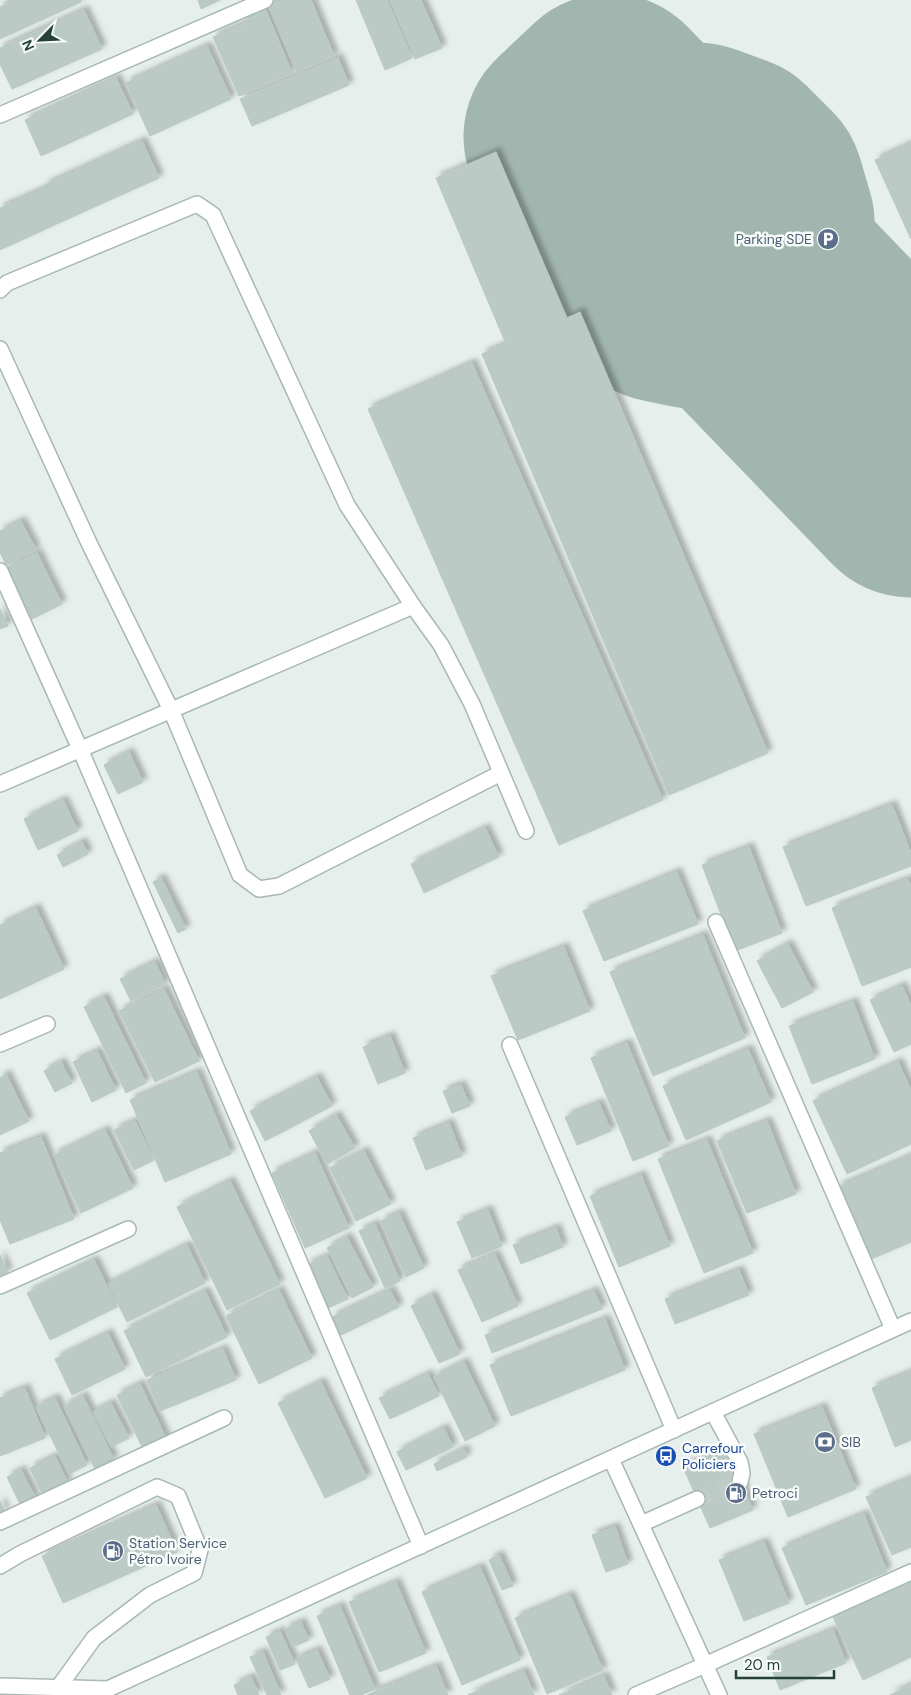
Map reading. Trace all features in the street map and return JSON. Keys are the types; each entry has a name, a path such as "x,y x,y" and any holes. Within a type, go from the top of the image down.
{"street":[{"path":"0,115 265,0"},
{"path":"0,290 6,282 197,204 213,215 347,505 413,606 441,645 472,704 526,830"},
{"path":"0,349 89,543 172,710 240,875 259,889 279,886 501,773"},
{"path":"0,571 80,749 421,1546"},
{"path":"0,784 413,606"},
{"path":"716,922 893,1329"},
{"path":"0,1044 47,1024"},
{"path":"510,1045 674,1430"},
{"path":"0,1286 128,1229"},
{"path":"0,1686 108,1689 911,1321"},
{"path":"712,1412 740,1462 742,1473 740,1482"},
{"path":"0,1522 224,1418"},
{"path":"611,1459 719,1695"},
{"path":"0,1566 20,1554 157,1487 178,1496 200,1550 194,1573 150,1595 94,1638 58,1688"},
{"path":"641,1524 697,1499"},
{"path":"636,1695 911,1572"}],"building":[{"path":"16,0 80,0 81,2 0,39 0,7"},
{"path":"198,0 220,0 201,9"},
{"path":"273,0 311,0 334,56 297,72 267,2"},
{"path":"356,0 387,0 412,58 385,70"},
{"path":"390,0 421,0 442,48 415,59"},
{"path":"264,6 292,73 239,96 213,37 250,21 246,14"},
{"path":"84,10 102,49 12,89 0,64 0,48"},
{"path":"207,46 231,99 150,136 126,83"},
{"path":"338,58 349,85 252,126 240,99"},
{"path":"116,78 133,114 41,156 25,120"},
{"path":"142,141 159,178 61,222 45,185"},
{"path":"911,144 911,239 875,160"},
{"path":"496,152 567,318 580,312 768,753 669,795 482,354 506,344 436,178"},
{"path":"46,188 61,222 0,250 0,208"},
{"path":"472,363 663,800 559,845 368,409"},
{"path":"21,521 36,550 6,565 0,552 0,531"},
{"path":"37,553 62,604 30,620 4,569"},
{"path":"0,609 8,626 0,629"},
{"path":"129,752 143,782 118,794 104,765"},
{"path":"63,800 78,831 38,850 24,819"},
{"path":"892,805 911,853 911,866 806,906 783,847"},
{"path":"485,828 499,857 424,893 411,864"},
{"path":"82,842 88,854 63,867 57,855"},
{"path":"749,847 782,933 735,951 702,865"},
{"path":"677,872 698,924 604,961 583,911"},
{"path":"161,878 186,929 178,933 153,882"},
{"path":"908,879 911,887 911,967 862,986 832,908"},
{"path":"36,908 64,969 0,999 0,925"},
{"path":"703,935 745,1038 653,1076 610,972"},
{"path":"788,944 813,992 782,1008 757,961"},
{"path":"564,947 590,1011 518,1040 491,976"},
{"path":"155,962 165,984 131,1001 120,979"},
{"path":"902,986 911,1006 911,1044 894,1052 870,1000"},
{"path":"164,989 199,1061 155,1082 119,1011"},
{"path":"104,997 146,1083 126,1093 84,1007"},
{"path":"853,1002 875,1059 812,1084 789,1026"},
{"path":"390,1036 405,1073 378,1084 363,1047"},
{"path":"627,1043 669,1146 633,1161 591,1058"},
{"path":"748,1049 771,1102 686,1140 663,1086"},
{"path":"97,1051 116,1090 92,1102 73,1062"},
{"path":"61,1062 72,1083 55,1092 44,1071"},
{"path":"898,1062 911,1090 911,1144 847,1174 813,1101"},
{"path":"197,1072 231,1154 165,1182 130,1100"},
{"path":"6,1074 29,1121 0,1135 0,1078"},
{"path":"317,1077 332,1106 265,1141 250,1111"},
{"path":"461,1085 470,1106 452,1113 443,1091"},
{"path":"599,1103 611,1131 577,1145 565,1117"},
{"path":"336,1115 355,1148 327,1164 309,1131"},
{"path":"135,1121 154,1160 134,1170 114,1130"},
{"path":"767,1121 796,1194 747,1213 717,1141"},
{"path":"449,1123 462,1156 426,1170 413,1138"},
{"path":"105,1130 133,1188 81,1213 54,1155"},
{"path":"41,1137 74,1219 10,1244 0,1220 0,1153"},
{"path":"707,1140 753,1253 704,1273 658,1159"},
{"path":"364,1151 391,1204 356,1221 330,1168"},
{"path":"315,1153 349,1228 305,1248 272,1173"},
{"path":"911,1156 911,1242 869,1260 838,1187"},
{"path":"641,1175 670,1246 619,1267 590,1196"},
{"path":"230,1181 280,1284 227,1310 177,1207"},
{"path":"488,1210 502,1246 472,1258 457,1222"},
{"path":"399,1213 424,1268 406,1277 381,1221"},
{"path":"375,1224 400,1281 385,1288 359,1231"},
{"path":"556,1228 563,1247 521,1264 513,1245"},
{"path":"347,1237 373,1287 352,1298 327,1248"},
{"path":"187,1245 205,1283 127,1322 108,1284"},
{"path":"495,1254 518,1306 482,1322 458,1270"},
{"path":"0,1255 8,1272 0,1276"},
{"path":"327,1256 348,1299 328,1308 307,1265"},
{"path":"94,1260 117,1307 50,1340 27,1293"},
{"path":"739,1270 749,1295 675,1324 665,1299"},
{"path":"279,1290 312,1358 259,1384 226,1316"},
{"path":"390,1290 399,1307 341,1335 332,1317"},
{"path":"205,1291 227,1337 146,1377 124,1331"},
{"path":"594,1291 602,1309 492,1353 485,1335"},
{"path":"432,1295 460,1354 439,1363 411,1306"},
{"path":"605,1319 625,1370 511,1416 490,1365"},
{"path":"108,1333 125,1369 72,1395 55,1359"},
{"path":"223,1349 236,1380 160,1411 147,1380"},
{"path":"464,1362 495,1426 465,1441 434,1377"},
{"path":"911,1372 911,1440 895,1447 872,1388"},
{"path":"428,1374 439,1396 390,1419 379,1398"},
{"path":"321,1382 367,1478 325,1498 278,1403"},
{"path":"140,1384 167,1440 144,1451 117,1395"},
{"path":"25,1388 45,1438 0,1456 0,1398"},
{"path":"83,1396 114,1460 95,1469 64,1406"},
{"path":"55,1398 87,1465 69,1474 36,1407"},
{"path":"111,1403 129,1438 111,1447 93,1412"},
{"path":"822,1407 856,1489 788,1517 754,1434"},
{"path":"444,1428 453,1447 406,1470 397,1452"},
{"path":"725,1448 753,1510 710,1528 683,1467"},
{"path":"464,1449 467,1457 437,1471 434,1464"},
{"path":"55,1456 68,1483 43,1496 30,1468"},
{"path":"21,1470 36,1499 21,1506 7,1477"},
{"path":"911,1478 911,1547 892,1555 866,1497"},
{"path":"0,1501 5,1511 0,1514"},
{"path":"156,1505 177,1552 63,1603 42,1556"},
{"path":"864,1514 887,1572 806,1605 782,1548"},
{"path":"615,1527 628,1564 606,1572 592,1535"},
{"path":"764,1542 789,1603 744,1621 719,1560"},
{"path":"499,1555 513,1586 502,1590 489,1560"},
{"path":"480,1567 520,1660 462,1685 422,1592"},
{"path":"908,1579 911,1585 911,1657 863,1680 832,1615"},
{"path":"396,1582 426,1653 379,1672 349,1602"},
{"path":"570,1595 603,1670 547,1694 515,1618"},
{"path":"340,1606 375,1689 361,1695 350,1695 317,1616"},
{"path":"301,1622 309,1640 293,1647 285,1629"},
{"path":"833,1630 846,1663 780,1690 767,1657"},
{"path":"280,1631 295,1664 280,1670 266,1637"},
{"path":"317,1650 330,1679 309,1688 296,1659"},
{"path":"263,1652 281,1695 267,1695 250,1657"},
{"path":"436,1666 448,1695 367,1695"},
{"path":"524,1671 534,1695 468,1695"},
{"path":"604,1676 612,1695 559,1695"},
{"path":"251,1677 259,1695 238,1695 234,1685"},
{"path":"911,1685 911,1695 890,1695"}],"runway":[{"path":"911,417 758,258 765,223 755,189 730,164 697,152 662,158 609,103 573,137 626,193 618,221 623,251 639,277 664,293 693,299 723,293 911,488"}],"tunnel":[{"path":"697,1499 740,1482"}],"place":[{"name":"Parking SDE","path":"828,239"},
{"name":"SIB","path":"825,1442"},
{"name":"Carrefour Policiers","path":"666,1456"},
{"name":"Petroci","path":"736,1493"},
{"name":"Station Service Pétro Ivoire","path":"113,1551"}]}
